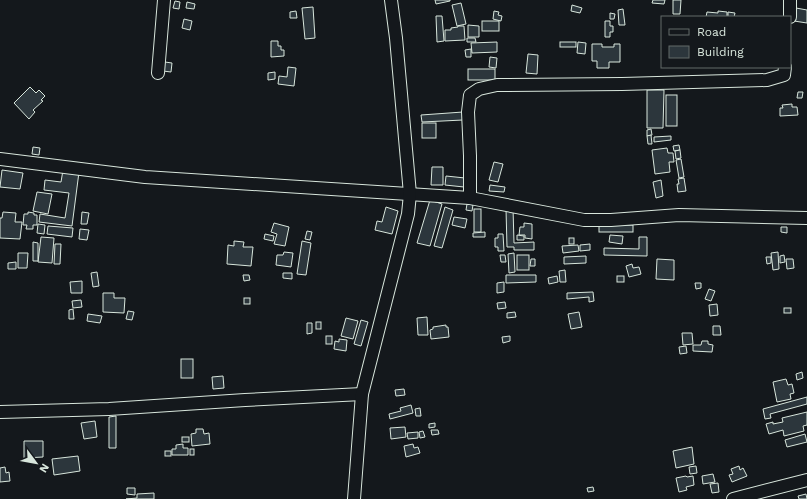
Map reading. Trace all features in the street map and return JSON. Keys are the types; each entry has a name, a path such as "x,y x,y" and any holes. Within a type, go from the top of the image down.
{"street":[{"path":"158,73 164,0"},
{"path":"354,499 362,394 408,214 410,194 396,38 391,0"},
{"path":"790,0 790,16"},
{"path":"470,198 468,112 470,95 480,89 497,84 622,84 767,80 784,75 785,68"},
{"path":"0,158 146,177 470,198 584,220 679,216 807,218"},
{"path":"0,412 109,409 362,394"},
{"path":"733,499 807,480"}],"building":[{"path":"435,0 450,0 450,1 436,4"},
{"path":"653,0 665,0 664,4 652,3"},
{"path":"673,0 681,0 680,14 673,14"},
{"path":"175,1 180,2 179,9 173,8"},
{"path":"187,2 195,4 194,9 186,8"},
{"path":"461,3 466,24 457,26 452,5"},
{"path":"572,5 582,8 580,13 571,11"},
{"path":"313,7 315,38 305,39 302,8"},
{"path":"796,8 807,10 807,23 794,21"},
{"path":"623,9 625,25 619,25 618,10"},
{"path":"296,11 297,18 290,18 290,12"},
{"path":"494,11 499,12 498,15 502,16 501,21 493,19"},
{"path":"718,11 727,12 727,16 706,16 707,12 718,13"},
{"path":"728,12 735,13 734,16 728,16"},
{"path":"610,13 615,14 614,19 610,19"},
{"path":"436,16 442,16 444,41 437,42"},
{"path":"184,19 192,21 190,30 182,28"},
{"path":"482,21 499,21 499,31 482,31"},
{"path":"605,21 610,21 610,26 613,26 613,32 610,32 610,37 605,37"},
{"path":"468,25 479,26 479,37 468,37"},
{"path":"464,26 465,40 445,41 445,30 451,30 451,28"},
{"path":"467,38 475,38 476,42 467,42"},
{"path":"271,41 278,41 278,46 281,46 281,50 284,50 284,56 271,57"},
{"path":"497,42 497,52 472,53 471,43"},
{"path":"560,42 576,42 576,47 560,47"},
{"path":"578,42 586,43 585,54 577,53"},
{"path":"592,44 602,44 602,47 614,47 614,44 620,44 620,62 609,62 609,68 597,68 597,61 592,61"},
{"path":"471,49 471,57 466,57 465,50"},
{"path":"528,54 538,55 537,74 526,73"},
{"path":"490,57 497,58 496,68 489,67"},
{"path":"165,62 172,63 171,72 163,71"},
{"path":"288,67 296,68 294,86 278,84 279,76 287,77"},
{"path":"468,69 495,69 495,80 468,80"},
{"path":"275,72 275,79 268,80 268,73"},
{"path":"30,87 36,93 39,90 45,96 41,100 43,101 33,110 35,112 29,119 14,103"},
{"path":"647,90 664,90 663,128 647,128"},
{"path":"798,92 803,92 802,98 797,98"},
{"path":"666,95 677,95 677,126 666,126"},
{"path":"792,104 792,107 797,107 798,115 780,116 780,108 783,108 782,105"},
{"path":"463,112 463,120 422,122 421,115"},
{"path":"422,123 436,123 436,138 422,138"},
{"path":"651,129 652,135 647,136 647,130"},
{"path":"651,135 652,144 648,144 647,136"},
{"path":"671,136 671,140 654,142 654,137"},
{"path":"679,145 680,150 674,151 673,146"},
{"path":"33,147 40,148 39,155 32,154"},
{"path":"667,148 668,153 673,153 674,162 669,162 670,172 655,174 652,150"},
{"path":"680,150 681,158 676,159 675,151"},
{"path":"681,159 684,177 679,178 676,160"},
{"path":"494,162 503,164 498,182 489,180"},
{"path":"432,167 443,167 443,185 431,185"},
{"path":"2,170 23,173 20,189 0,187"},
{"path":"63,170 79,172 72,226 39,222 40,214 65,218 69,193 44,190 45,180 61,182"},
{"path":"446,176 465,178 464,187 445,185"},
{"path":"684,178 686,191 678,192 678,179"},
{"path":"661,180 663,196 656,198 653,182"},
{"path":"490,185 505,187 504,192 489,191"},
{"path":"37,192 52,194 48,214 33,211"},
{"path":"430,200 442,204 430,246 417,243"},
{"path":"467,204 473,205 472,211 466,210"},
{"path":"386,207 398,211 392,234 375,230 377,221 382,222"},
{"path":"445,207 453,210 442,248 434,246"},
{"path":"513,208 514,243 534,242 534,250 514,250 514,247 507,247 506,209"},
{"path":"474,209 481,209 481,232 474,232"},
{"path":"3,212 16,213 15,222 22,222 20,239 0,238 0,218 2,218"},
{"path":"28,212 37,215 37,225 33,225 33,229 26,229 27,225 23,225 24,214 28,214"},
{"path":"82,212 89,213 87,224 81,224"},
{"path":"454,217 467,219 465,228 452,225"},
{"path":"274,223 289,227 285,246 274,244 277,234 271,232"},
{"path":"524,223 532,224 532,239 525,238 525,235 519,235 520,227 524,227"},
{"path":"38,224 45,225 44,234 37,233"},
{"path":"599,225 633,225 633,232 599,232"},
{"path":"48,226 73,228 72,237 47,234"},
{"path":"781,227 787,227 787,233 781,232"},
{"path":"80,229 89,230 87,240 79,239"},
{"path":"307,231 312,232 310,240 305,239"},
{"path":"485,232 485,237 473,237 473,233"},
{"path":"265,234 274,236 273,241 264,239"},
{"path":"498,234 503,234 504,251 498,251 498,247 495,247 495,238 498,238"},
{"path":"517,235 524,236 524,240 517,240"},
{"path":"610,235 623,236 622,244 609,242"},
{"path":"41,237 54,238 52,263 38,262"},
{"path":"639,237 647,237 647,256 604,255 604,248 639,249"},
{"path":"569,238 574,238 574,244 569,244"},
{"path":"234,241 244,242 243,247 253,247 251,266 227,264 228,245 234,246"},
{"path":"302,241 311,243 306,275 297,274"},
{"path":"33,242 38,243 38,261 33,261"},
{"path":"55,244 61,244 60,264 54,264"},
{"path":"590,244 590,250 580,251 580,245"},
{"path":"578,245 579,251 563,253 562,246"},
{"path":"284,252 293,253 291,267 276,265 277,255 283,255"},
{"path":"778,252 779,269 773,270 771,253"},
{"path":"18,253 28,253 27,268 18,268"},
{"path":"514,253 515,272 509,273 508,254"},
{"path":"500,255 505,255 506,262 501,262"},
{"path":"517,255 529,255 529,270 517,270"},
{"path":"784,255 785,262 780,263 780,256"},
{"path":"586,256 586,263 564,264 564,257"},
{"path":"766,257 771,257 771,263 767,264"},
{"path":"531,259 535,259 535,266 530,266"},
{"path":"657,259 674,260 674,280 656,279"},
{"path":"786,259 793,259 794,268 787,269"},
{"path":"16,262 16,269 8,269 8,263"},
{"path":"632,264 633,268 639,267 641,274 629,277 626,266"},
{"path":"565,270 566,282 560,282 559,271"},
{"path":"97,272 99,286 93,287 91,273"},
{"path":"283,273 292,273 292,279 283,278"},
{"path":"243,275 249,275 250,280 244,281"},
{"path":"506,275 536,275 536,282 506,283"},
{"path":"557,276 558,282 549,284 548,278"},
{"path":"617,276 624,276 624,282 617,282"},
{"path":"82,281 82,293 71,293 70,282"},
{"path":"504,282 504,292 497,293 497,283"},
{"path":"695,283 701,283 701,288 696,289"},
{"path":"709,289 715,291 711,301 705,299"},
{"path":"593,292 594,301 589,302 589,297 567,299 567,293"},
{"path":"103,293 114,293 114,298 125,298 124,313 103,312"},
{"path":"244,298 250,298 250,304 244,304"},
{"path":"81,300 82,307 73,308 72,301"},
{"path":"505,302 506,308 498,309 497,303"},
{"path":"717,304 718,315 710,316 709,305"},
{"path":"784,308 791,308 791,313 784,313"},
{"path":"73,309 74,319 69,319 69,310"},
{"path":"128,311 134,312 132,320 126,319"},
{"path":"515,312 516,317 507,318 507,313"},
{"path":"579,312 582,327 571,329 568,314"},
{"path":"88,314 102,316 100,323 87,321"},
{"path":"427,317 428,335 418,335 417,318"},
{"path":"346,318 358,321 353,339 341,336"},
{"path":"361,320 368,322 361,346 354,344"},
{"path":"316,322 321,322 321,329 316,329"},
{"path":"307,323 312,323 312,333 307,334"},
{"path":"446,325 446,327 448,327 449,337 431,339 430,330 433,329 433,327"},
{"path":"713,326 720,326 721,335 713,335"},
{"path":"682,333 692,333 693,344 683,345"},
{"path":"326,336 332,336 332,344 326,344"},
{"path":"510,336 510,341 503,343 502,337"},
{"path":"339,339 347,340 346,351 334,349 335,341 339,342"},
{"path":"702,341 708,341 708,344 713,345 712,352 693,351 693,345 701,345"},
{"path":"686,346 687,353 680,354 679,347"},
{"path":"181,359 193,359 193,378 181,378"},
{"path":"802,372 803,378 797,380 796,374"},
{"path":"223,376 224,388 213,389 212,377"},
{"path":"786,379 788,385 792,384 794,393 790,394 791,399 777,402 773,382"},
{"path":"404,389 405,395 396,396 395,390"},
{"path":"807,397 807,404 770,414 771,418 765,419 763,409"},
{"path":"411,405 413,413 390,419 389,414 401,411 400,408"},
{"path":"420,408 421,416 416,416 415,409"},
{"path":"807,412 807,425 803,426 804,431 784,436 783,430 769,434 766,424 783,422 782,418"},
{"path":"116,416 116,448 109,448 109,417"},
{"path":"95,421 97,437 84,439 81,423"},
{"path":"435,423 435,427 429,428 429,424"},
{"path":"405,427 406,437 391,439 390,428"},
{"path":"196,429 203,429 204,434 209,433 210,444 192,446 191,434 196,433"},
{"path":"431,430 438,430 439,434 432,435"},
{"path":"423,431 425,437 420,438 419,432"},
{"path":"418,432 418,438 408,439 407,433"},
{"path":"805,434 807,442 787,447 785,440"},
{"path":"182,437 189,437 189,442 182,442"},
{"path":"24,441 43,441 43,457 24,458"},
{"path":"183,444 183,448 188,448 188,455 172,455 172,449 176,449 176,445"},
{"path":"413,444 414,448 418,447 420,453 406,457 404,446"},
{"path":"692,447 694,464 676,468 673,451"},
{"path":"190,449 194,449 194,455 190,455"},
{"path":"165,451 171,451 171,456 165,456"},
{"path":"78,456 80,471 54,475 52,459"},
{"path":"696,466 697,473 690,474 689,467"},
{"path":"739,466 740,470 743,468 747,476 732,482 729,475 733,474 731,469"},
{"path":"5,467 6,473 9,472 10,481 0,482 0,468"},
{"path":"713,474 715,482 703,484 702,476"},
{"path":"693,476 694,485 686,487 687,490 679,492 676,478"},
{"path":"718,483 719,492 712,493 710,484"},
{"path":"593,487 594,491 588,492 587,488"},
{"path":"127,488 135,488 135,495 127,494"},
{"path":"154,493 154,499 126,499 137,498 137,494"},
{"path":"806,494 807,499 799,499 798,496"}]}
